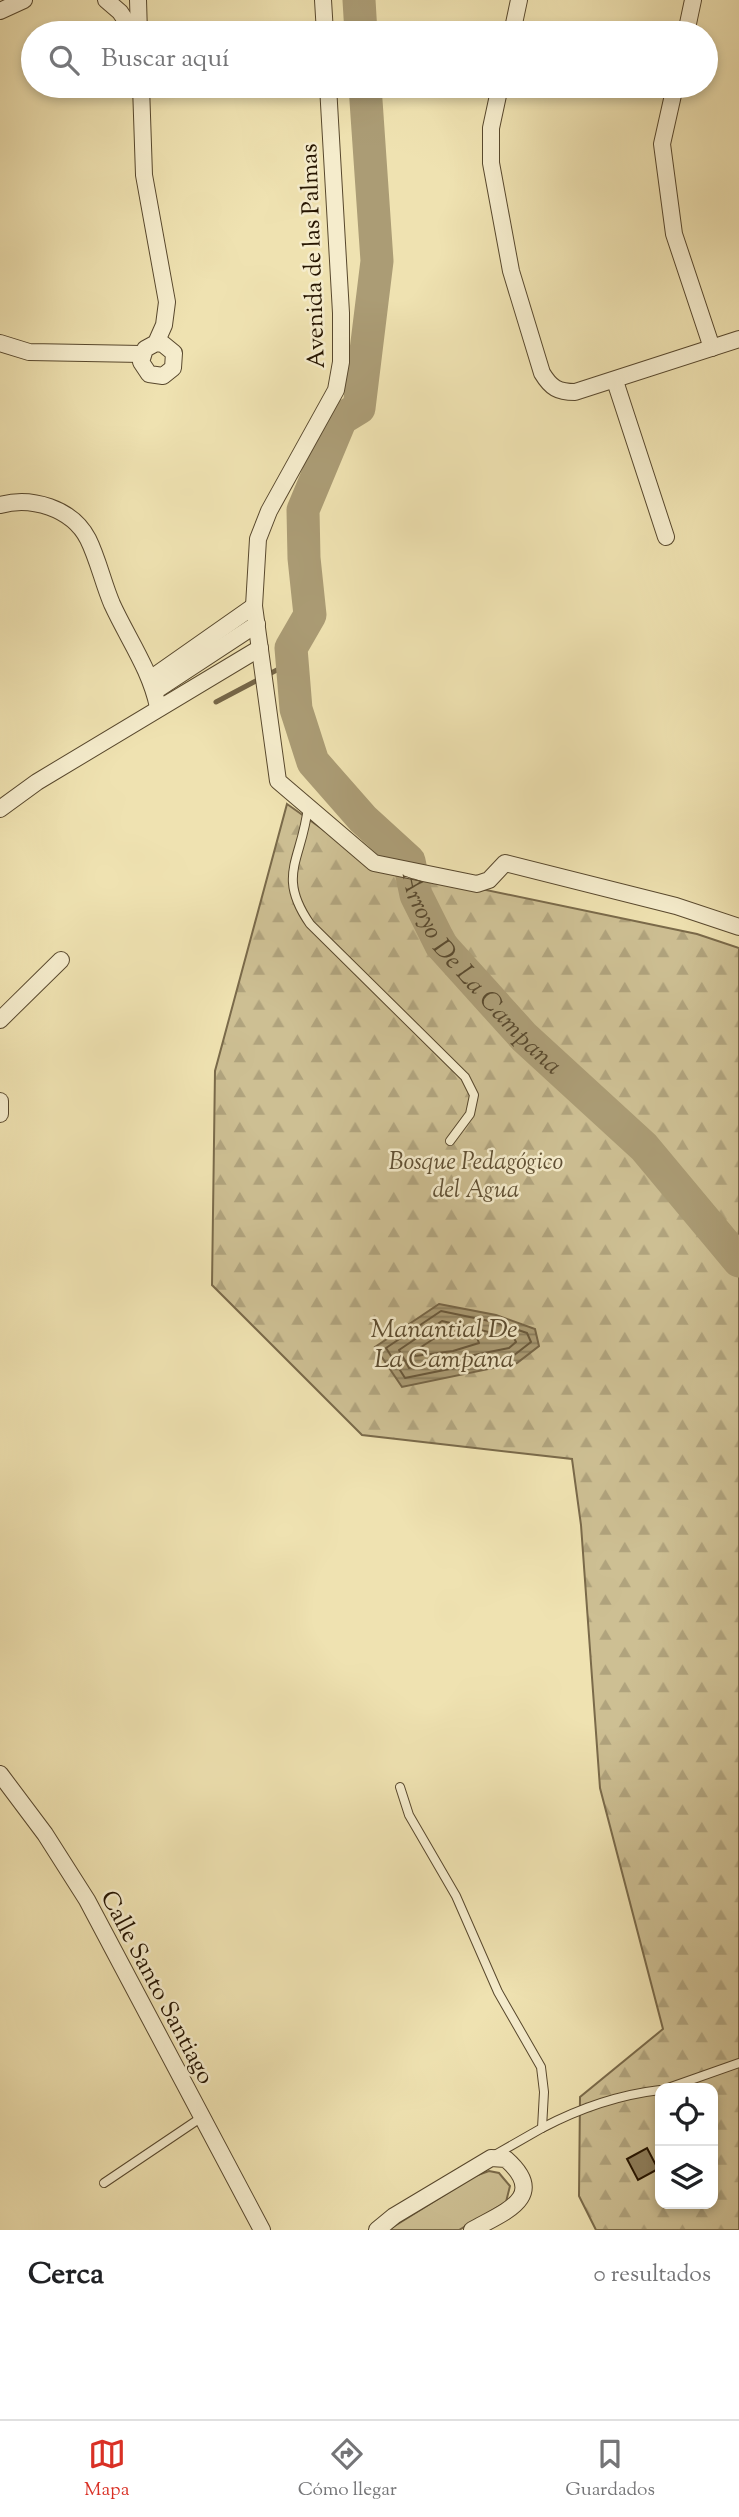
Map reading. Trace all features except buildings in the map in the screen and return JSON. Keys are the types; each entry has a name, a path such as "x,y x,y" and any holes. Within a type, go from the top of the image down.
{"street":[{"path":"0,11 24,0"},
{"path":"106,0 126,21"},
{"path":"138,0 139,21"},
{"path":"323,0 324,21"},
{"path":"515,21 519,0"},
{"path":"689,21 694,0"},
{"path":"0,344 29,352 142,354 156,343 164,325 167,302 144,175 141,98"},
{"name":"Avenida de las Palmas","path":"309,807 278,781 254,606 258,539 269,511 336,390 341,362 329,98"},
{"path":"497,98 491,128 491,163 511,271 542,373 550,385 560,392 575,392 739,339"},
{"path":"672,98 662,144 674,234 712,348"},
{"path":"142,354 141,362 149,374 163,376 169,373 173,368 174,353 163,344 156,343"},
{"path":"615,381 666,537"},
{"path":"0,505 16,500 47,505 69,518 87,537 113,605 154,692"},
{"path":"0,809 154,692 254,606"},
{"path":"154,692 257,624"},
{"path":"154,692 261,656"},
{"path":"309,807 374,863 477,884 489,880 505,863 676,906 739,927"},
{"path":"0,1020 61,960"},
{"path":"0,1101 0,1114"},
{"name":"Calle Santo Santiago","path":"0,1774 45,1834 87,1900 262,2230"},
{"path":"377,2230 394,2216 491,2158 506,2159 519,2171 525,2182 524,2192 518,2204 472,2230"}],"lane":[{"path":"309,807 306,834 290,881 296,904 310,924 465,1077 474,1095 470,1114 450,1141"},
{"path":"400,1787 409,1815 456,1896 498,1992 541,2067 544,2092 542,2128"},
{"path":"682,2083 739,2063"},
{"path":"491,2158 542,2128 599,2102 655,2091"},
{"path":"104,2183 202,2117"}],"green space":[{"name":"Bosque Pedagógico del Agua","path":"287,804 376,867 697,934 739,948 739,2230 596,2230 579,2196 580,2097 663,2029 600,1788 581,1525 572,1459 362,1435 212,1285 215,1071"},
{"path":"489,2171 499,2173 510,2186 506,2202 459,2230 388,2230 475,2176"}],"water":[{"name":"Manantial De La Campana","path":"439,1304 496,1315 535,1329 539,1346 517,1363 402,1387 375,1347"}],"waterway":[{"name":"Arroyo De La Campana","path":"359,0 360,21"},
{"name":"Arroyo De La Campana","path":"366,98 377,261 359,408 341,419 303,510 304,558 310,615 291,648 296,709 313,762 363,819 409,861 416,895 441,945 524,1037 644,1147 739,1261"},
{"path":"216,702 292,662"}]}
